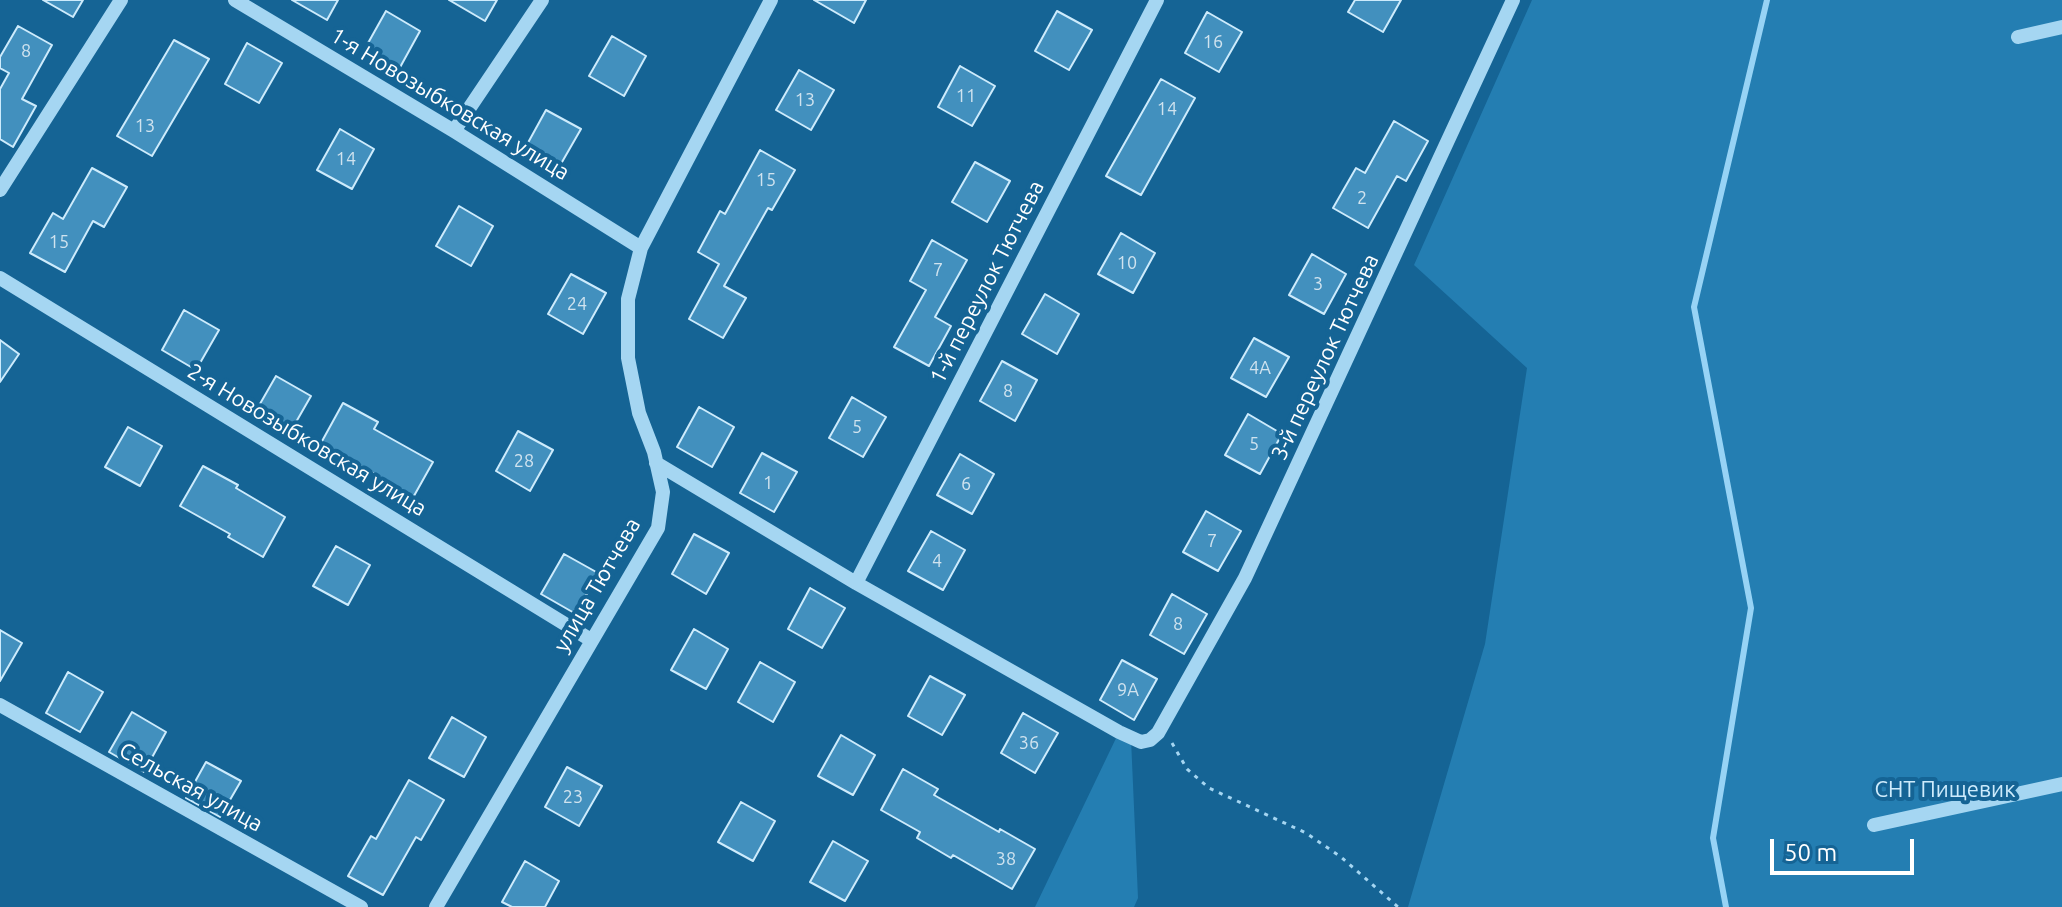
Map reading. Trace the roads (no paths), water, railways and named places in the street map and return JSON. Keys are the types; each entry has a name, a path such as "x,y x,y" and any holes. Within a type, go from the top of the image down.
{"street":[{"path":"0,190 121,0"},
{"name":"1-я Новозыбковская улица","path":"235,0 641,248"},
{"path":"454,131 542,0"},
{"name":"улица Тютчева","path":"436,907 658,528 663,492 639,413 628,358 628,299 641,248 771,0"},
{"name":"1-й переулок Тютчева","path":"856,583 1157,0"},
{"name":"3-й переулок Тютчева","path":"856,583 1131,739 1141,742 1150,740 1162,725 1245,578 1513,0"},
{"path":"2018,37 2062,27"},
{"name":"2-я Новозыбковская улица","path":"0,278 591,640"},
{"path":"656,463 856,583"},
{"name":"Сельская улица","path":"0,705 361,907"},
{"path":"1874,825 2062,784"}],"waterway":[{"path":"1726,907 1713,838 1751,608 1694,307 1767,0"}],"park label":[{"name":"СНТ Пищевик","path":"1945,790"}]}
